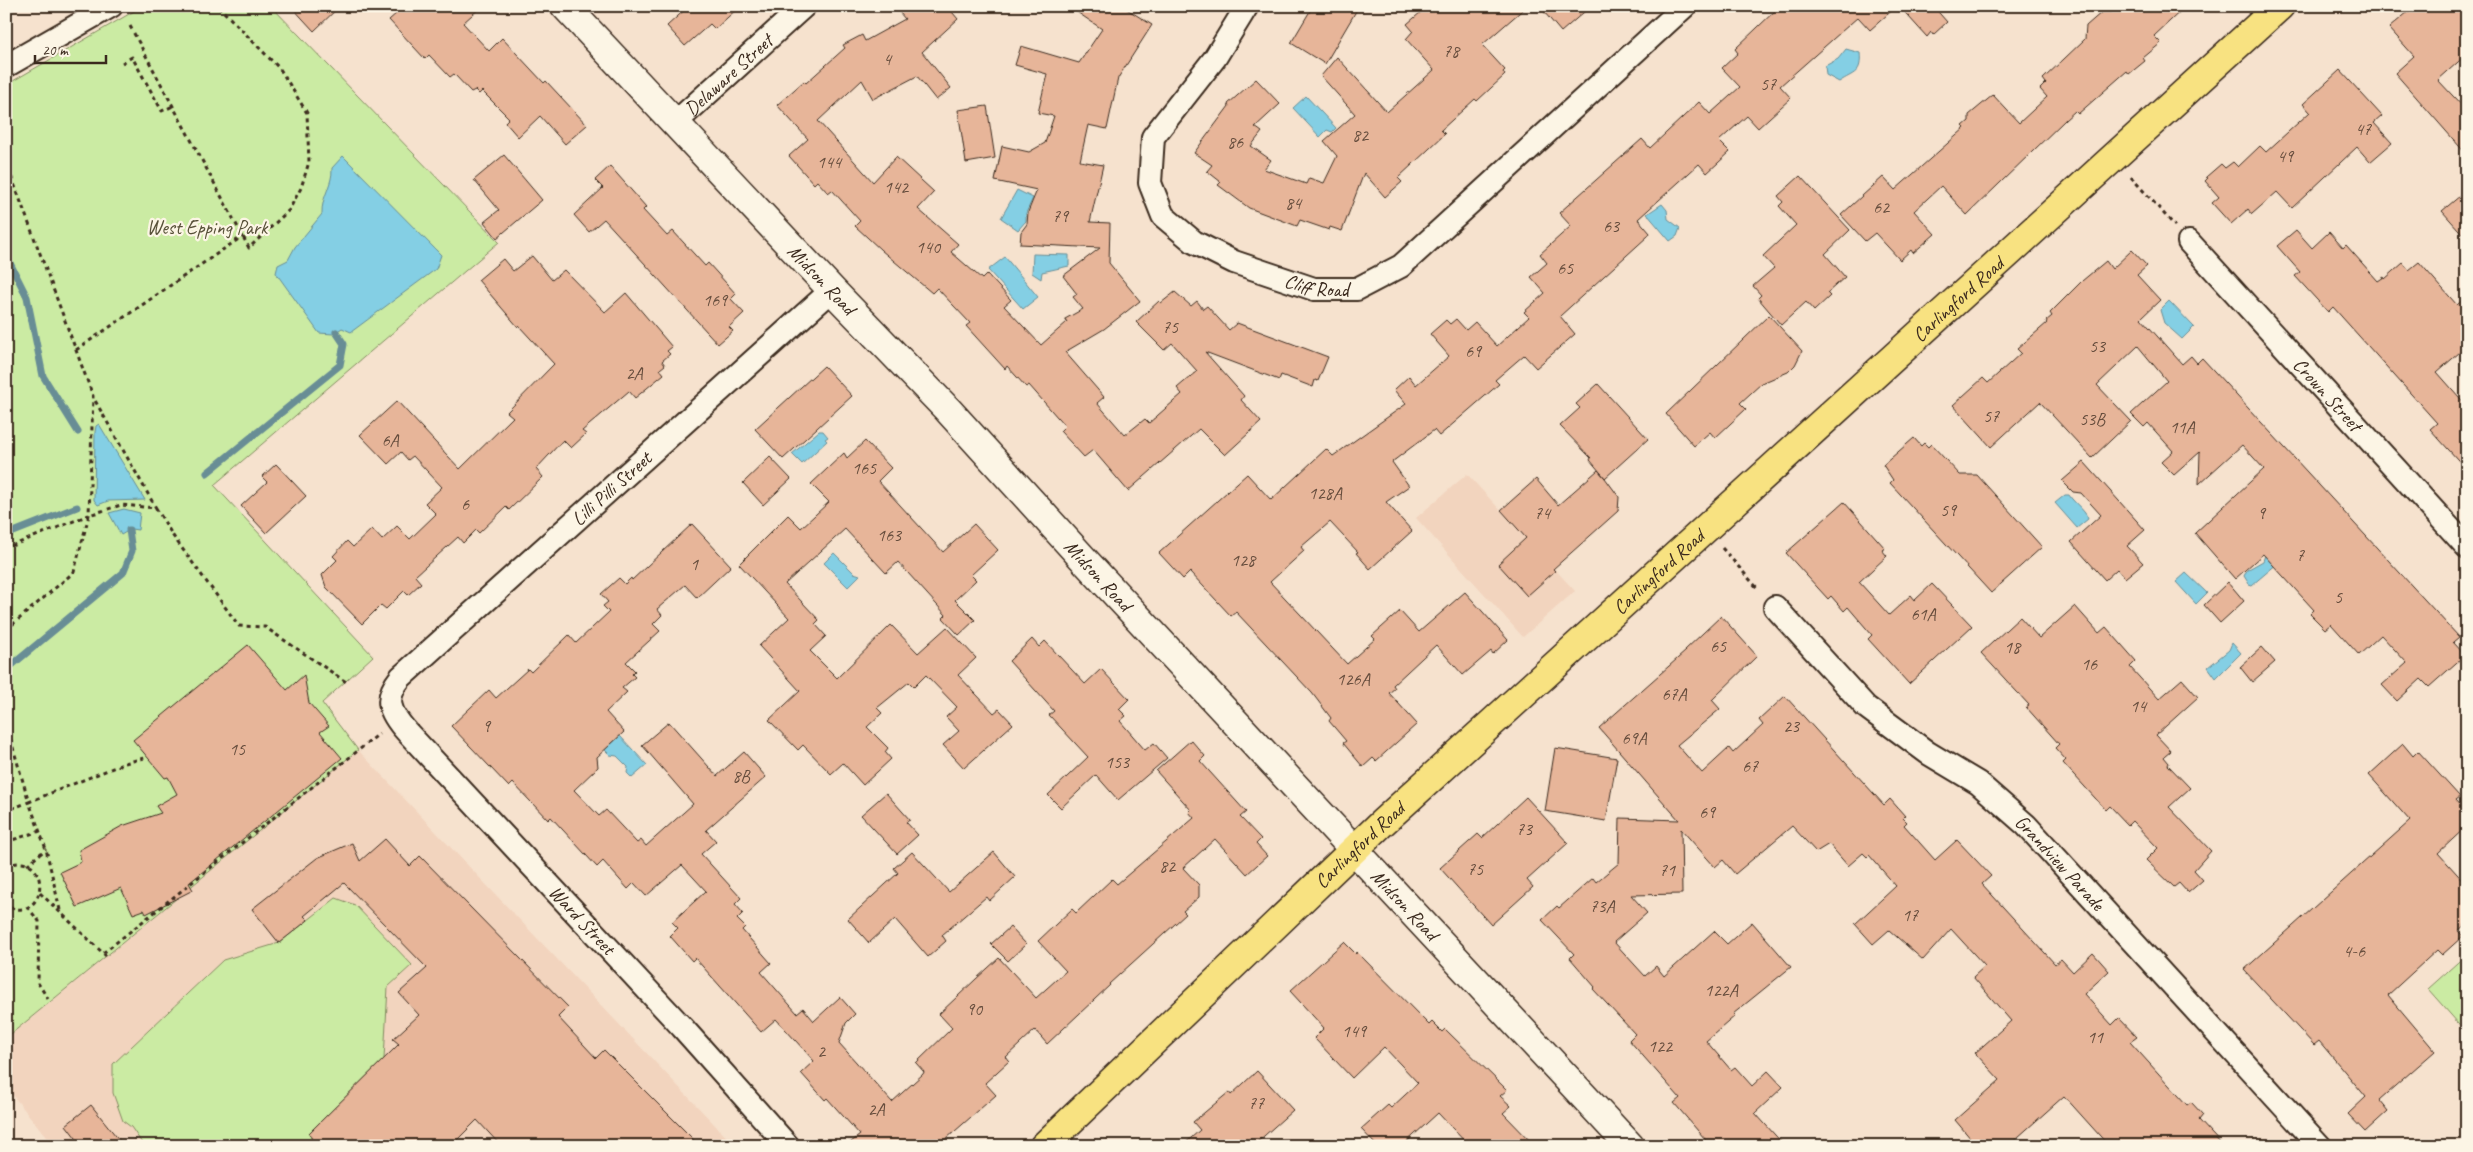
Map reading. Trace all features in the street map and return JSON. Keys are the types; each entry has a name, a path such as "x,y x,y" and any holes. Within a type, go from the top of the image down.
{"main road":[{"name":"Carlingford Road","path":"1044,1146 1355,849 2280,6"}],"street":[{"path":"6,66 111,6"},
{"name":"Midson Road","path":"565,6 832,290 948,410 1087,563 1355,849 1619,1142"},
{"name":"Delaware Street","path":"675,123 804,6"},
{"name":"Cliff Road","path":"1247,6 1215,58 1153,137 1150,183 1163,216 1194,242 1234,262 1314,289 1357,289 1401,266 1685,6"},
{"name":"Crown Street","path":"2189,242 2467,547"},
{"name":"Lilli Pilli Street","path":"396,720 390,701 392,688 402,677 832,290"},
{"name":"Grandview Parade","path":"1775,607 1866,707 1928,753 1978,783 2026,825 2320,1146"},
{"name":"Ward Street","path":"396,720 675,1020 788,1146"}],"path":[{"path":"130,26 249,248 289,210 301,188 309,162 307,113 280,69 218,6"},
{"path":"122,63 132,57 162,112 173,106"},
{"path":"2114,157 2189,242"},
{"path":"6,162 93,396 173,536 238,626 264,627 346,682"},
{"path":"76,350 243,236"},
{"path":"6,630 74,572 89,514 93,396"},
{"path":"6,548 89,514 121,505 156,508"},
{"path":"1705,530 1775,607"},
{"path":"40,893 105,954 396,720"},
{"path":"6,724 29,802 46,849 60,910"},
{"path":"6,811 125,763 148,757"},
{"path":"6,842 40,831"},
{"path":"27,865 46,849"},
{"path":"6,866 19,863 27,865 32,868 40,880 40,893 32,904 19,909 6,906"},
{"path":"27,907 39,922 38,983 48,999"}],"shaded area":[{"path":"1467,474 1575,591 1523,637 1416,518"},
{"path":"358,750 735,1146 54,1146 6,1087 6,1038"}],"green space":[{"name":"West Epping Park","path":"143,6 271,6 499,242 214,485 373,656 322,703 358,750 6,1038 6,85"},
{"path":"336,898 355,905 412,965 388,987 384,1059 309,1133 315,1146 144,1146 131,1127 123,1121 113,1093 113,1064 223,960 279,943"},
{"path":"2467,954 2467,1031 2466,1032 2428,989"}],"water":[{"path":"1846,49 1860,53 1860,65 1856,72 1839,82 1826,75 1825,66 1838,59"},
{"path":"1306,96 1336,128 1332,132 1327,130 1320,137 1293,108"},
{"path":"343,156 441,255 436,269 351,332 342,328 333,334 319,333 276,273 278,265 288,260 295,247 322,214 323,202 331,180 332,168"},
{"path":"1017,190 1033,198 1026,213 1026,221 1018,230 1001,218"},
{"path":"1662,204 1667,210 1668,219 1680,228 1677,236 1670,241 1647,214"},
{"path":"1033,254 1069,255 1069,266 1042,272 1041,279 1032,273"},
{"path":"1005,257 1038,297 1023,309 988,270"},
{"path":"2169,301 2194,327 2182,339 2164,323 2160,310"},
{"path":"99,424 145,500 108,501 98,505 94,500 95,432 96,426"},
{"path":"819,431 823,431 828,437 825,439 827,441 802,464 792,454"},
{"path":"2065,495 2069,495 2088,519 2077,528 2055,503"},
{"path":"124,509 140,513 138,530 131,529 121,535 109,513"},
{"path":"834,553 854,573 860,575 848,587 824,563"},
{"path":"2265,555 2278,563 2252,585 2249,584 2244,576 2247,570 2263,561"},
{"path":"2186,573 2207,593 2196,604 2176,582"},
{"path":"2232,643 2241,653 2216,678 2208,667 2229,650"},
{"path":"620,736 647,765 632,778 627,773 628,767 617,756 610,755 605,750"}],"building":[{"path":"291,6 340,6 314,31"},
{"path":"405,6 482,6 463,23 489,51 502,38 587,125 565,144 540,116 518,137 505,122 509,118 482,91 479,94 475,90 471,92 454,74 450,77 429,55 425,59 389,20"},
{"path":"689,6 740,6 715,29 710,24 685,46 667,26"},
{"path":"894,6 947,6 958,19 922,52 951,88 936,100 917,76 873,99 862,80 818,121 873,182 896,157 934,192 918,209 958,244 951,252 982,279 987,274 1011,300 1004,306 1041,345 1067,322 1065,319 1083,309 1073,297 1077,294 1063,276 1100,248 1020,244 1021,232 1027,224 1028,212 1037,190 995,181 1002,146 1029,152 1045,143 1054,116 1038,113 1047,74 1015,65 1021,46 1079,63 1102,29 1068,6 1122,6 1152,25 1118,78 1107,129 1088,125 1080,161 1103,165 1090,222 1110,223 1109,263 1140,301 1104,329 1065,352 1104,397 1097,403 1125,435 1145,419 1149,423 1182,394 1177,388 1197,371 1172,343 1164,350 1136,322 1159,301 1161,303 1175,292 1191,306 1197,301 1203,309 1207,306 1229,330 1237,323 1328,357 1318,381 1315,380 1313,387 1281,375 1279,380 1205,352 1244,396 1241,400 1261,422 1225,455 1199,429 1128,491 1093,450 1084,457 1060,431 1065,426 1029,385 1026,387 1007,366 1005,369 966,326 970,323 937,288 932,293 881,250 855,226 860,221 832,190 828,193 817,181 814,184 789,156 808,139 777,105 804,81 806,83 845,48 843,45 862,35 865,41 905,19"},
{"path":"1313,6 1359,6 1325,64 1291,43"},
{"path":"1428,6 1527,6 1482,45 1505,70 1503,72 1505,75 1441,130 1445,134 1398,178 1402,182 1385,197 1364,173 1342,231 1330,227 1329,230 1300,220 1297,226 1249,208 1218,185 1221,182 1207,171 1212,165 1194,153 1229,106 1228,104 1256,79 1280,104 1255,127 1262,132 1251,146 1271,160 1264,169 1306,184 1309,178 1324,183 1337,156 1324,141 1355,114 1321,76 1337,57 1387,112 1434,70 1406,39 1413,31 1407,24"},
{"path":"1539,6 1591,6 1561,32"},
{"path":"1780,6 1897,6 1870,30 1858,17 1780,86 1791,98 1758,128 1747,116 1719,141 1730,152 1707,173 1699,164 1638,219 1650,233 1648,236 1560,316 1575,334 1536,368 1524,355 1495,380 1499,384 1439,436 1434,430 1392,462 1409,486 1386,502 1412,531 1370,569 1356,553 1358,552 1330,522 1301,547 1304,551 1270,582 1347,664 1375,639 1372,636 1400,611 1419,632 1465,592 1508,640 1493,654 1491,651 1463,675 1436,645 1393,685 1395,688 1389,693 1417,724 1376,761 1373,758 1363,767 1343,743 1346,741 1329,721 1331,718 1312,693 1236,612 1231,616 1190,572 1183,579 1159,553 1247,474 1271,500 1326,449 1333,456 1406,404 1394,390 1409,376 1416,385 1449,356 1430,334 1446,320 1450,324 1456,319 1466,330 1475,322 1497,346 1529,317 1524,312 1545,293 1531,277 1547,263 1540,254 1571,226 1559,213 1642,139 1650,148 1699,102 1710,114 1740,87 1722,68 1738,53 1735,49"},
{"path":"1899,6 1933,6 1947,22 1933,35 1931,32 1927,37"},
{"path":"2118,6 2186,6 2154,36 2161,43 2143,58 2145,61 2129,74 2127,71 2078,114 2075,111 1967,215 1941,186 1914,211 1935,234 1913,253 1911,250 1900,260 1875,233 1865,241 1841,215 1883,177 1895,190 1965,128 1963,126 1969,121 1969,115 1993,95 2019,123 2047,97 2040,89 2046,83 2043,79 2085,39 2086,26 2102,12 2112,12"},
{"path":"2415,6 2467,6 2467,54 2438,80 2467,111 2467,155 2395,73 2414,56 2389,28"},
{"path":"2340,70 2382,116 2374,123 2392,143 2370,162 2357,147 2292,208 2277,192 2252,214 2248,209 2231,224 2212,203 2219,197 2205,181 2208,178 2206,177 2221,164 2225,168 2233,162 2238,167 2260,146 2266,152 2310,112 2303,104"},
{"path":"987,106 995,158 966,163 958,110"},
{"path":"504,155 542,200 497,238 484,222 499,210 474,180"},
{"path":"610,166 646,207 643,210 667,236 673,231 705,266 708,263 736,294 731,299 744,313 729,327 733,331 718,344 604,219 589,232 574,215 603,188 595,180"},
{"path":"1800,176 1850,230 1825,254 1845,277 1827,293 1830,296 1814,311 1806,302 1781,325 1758,298 1761,295 1753,286 1774,268 1763,256 1796,225 1779,206 1783,202 1778,196"},
{"path":"2467,190 2467,239 2442,211"},
{"path":"2296,230 2312,248 2329,232 2343,248 2346,245 2378,281 2384,277 2385,279 2403,263 2409,270 2419,262 2457,305 2467,296 2467,346 2437,372 2467,406 2467,470 2430,429 2437,423 2333,307 2328,312 2295,276 2300,272 2277,246"},
{"path":"2132,250 2147,266 2137,275 2160,300 2141,318 2182,364 2191,356 2197,363 2202,358 2459,637 2453,642 2465,655 2429,687 2421,679 2397,701 2382,685 2407,663 2381,635 2359,655 2331,624 2325,629 2310,614 2314,610 2263,554 2235,579 2195,533 2264,469 2242,445 2199,484 2200,452 2174,475 2161,462 2173,451 2148,423 2144,427 2131,414 2167,381 2138,346 2097,385 2131,421 2092,458 2040,402 1991,447 1953,405 1983,378 1988,383 2021,353 2017,349 2047,323 2046,321 2052,316 2050,313 2082,281 2106,261 2112,269"},
{"path":"532,256 552,280 564,270 605,312 626,293 672,347 667,351 670,354 662,361 665,365 660,369 664,374 635,398 629,391 582,431 586,434 571,448 563,440 536,469 543,477 509,510 506,507 479,533 476,530 463,543 458,537 415,576 421,583 408,595 404,591 386,609 381,605 362,624 326,587 322,575 337,560 333,556 347,541 353,547 372,529 382,540 397,526 410,539 436,514 425,503 442,487 413,456 408,460 401,452 388,464 360,435 397,401 460,469 513,417 507,412 554,364 518,327 478,280 503,259 513,271"},
{"path":"1769,315 1802,351 1795,365 1788,372 1762,383 1740,403 1746,409 1715,438 1710,432 1694,446 1666,414"},
{"path":"824,366 852,396 783,459 755,429"},
{"path":"1598,384 1648,439 1605,478 1590,460 1591,458 1560,426 1580,408 1576,404"},
{"path":"1914,438 1921,446 1924,443 1928,447 1931,444 1960,475 1977,475 2042,547 1991,593 1890,483 1893,480 1883,465"},
{"path":"865,441 891,468 878,481 943,552 974,524 998,550 971,575 976,580 955,600 975,620 959,635 943,618 946,615 898,562 886,573 845,529 785,584 819,620 815,624 826,636 810,651 837,678 891,625 918,653 947,627 976,658 958,675 994,713 999,709 1013,724 964,768 943,745 959,731 946,717 957,707 926,675 914,687 909,682 877,708 882,713 867,727 888,748 885,752 891,759 863,785 843,763 831,774 803,745 798,750 769,720 800,691 759,646 789,618 739,564 788,515 801,528 829,502 811,484 844,453 847,458"},
{"path":"770,457 791,479 763,505 743,483"},
{"path":"2084,462 2145,530 2127,546 2143,563 2125,578 2117,569 2105,580 2071,542 2101,515 2081,493 2073,492 2062,481"},
{"path":"276,464 306,496 266,533 241,506 267,482 262,477"},
{"path":"1598,470 1619,497 1618,511 1553,569 1555,571 1527,596 1498,564 1526,538 1501,510 1536,479 1558,505"},
{"path":"1844,502 1885,548 1882,550 1887,556 1859,582 1889,615 1911,595 1915,600 1932,584 1972,626 1909,684 1868,639 1872,635 1848,607 1844,611 1831,596 1828,599 1786,553"},
{"path":"692,524 731,566 697,598 685,585 657,609 662,615 653,624 660,631 626,662 635,671 632,674 635,677 622,688 627,692 606,712 624,732 597,757 598,767 574,790 599,816 606,810 637,843 641,840 646,846 693,804 642,745 669,722 717,776 744,752 766,777 706,830 716,841 701,854 741,898 735,904 743,913 737,919 745,927 742,930 771,963 761,972 797,1013 803,1008 814,1021 840,997 855,1014 846,1023 839,1043 892,1102 923,1074 924,1072 916,1063 952,1028 939,1014 976,979 999,958 1036,998 1066,971 1038,941 1072,909 1076,913 1112,879 1117,884 1194,818 1189,812 1191,810 1156,771 1191,740 1205,756 1200,761 1246,812 1240,817 1261,839 1256,844 1267,856 1247,874 1215,839 1183,868 1199,885 1199,897 1183,911 1186,914 1047,1044 1035,1030 1006,1057 1009,1061 985,1083 996,1095 938,1146 846,1146 860,1135 827,1098 825,1100 801,1073 814,1061 776,1019 761,1032 695,958 692,961 670,936 678,928 672,922 706,891 682,865 646,896 634,883 628,889 603,861 597,867 551,817 548,820 513,783 509,787 451,726 489,690 496,698 528,669 531,672 569,635 576,643 609,612 603,606 608,602 601,594 619,578 625,584 631,578 632,580"},
{"path":"2228,582 2244,601 2220,623 2204,605"},
{"path":"2075,606 2099,633 2106,627 2136,661 2130,667 2159,699 2182,679 2198,697 2156,735 2171,751 2164,757 2169,763 2168,765 2190,788 2169,807 2211,851 2194,870 2203,880 2188,893 2179,883 2174,887 2146,860 2158,848 2132,821 2128,825 2110,806 2106,810 2063,763 2066,760 2055,748 2059,744 2026,707 2029,705 1981,653 2020,617 2039,638"},
{"path":"1721,616 1757,656 1712,700 1720,709 1677,745 1702,773 1729,748 1733,753 1763,725 1759,720 1785,696 1884,805 1890,799 1905,816 1903,818 1907,822 1904,825 1935,860 1957,840 1991,876 1982,884 2055,964 2061,959 2073,972 2093,953 2109,971 2084,994 2112,1025 2119,1018 2137,1037 2130,1042 2187,1105 2191,1102 2203,1115 2199,1120 2223,1146 2109,1146 2064,1096 2008,1146 1977,1146 1955,1120 2000,1080 1975,1053 2011,1021 1973,977 1985,966 1951,929 1923,960 1889,930 1873,944 1855,924 1896,886 1869,855 1867,857 1863,853 1848,866 1829,844 1816,852 1792,826 1735,874 1723,860 1715,867 1681,829 1682,894 1631,895 1647,913 1614,942 1645,976 1656,966 1664,976 1714,931 1727,944 1752,922 1791,967 1733,1014 1735,1016 1706,1041 1731,1070 1735,1067 1752,1086 1768,1071 1783,1087 1755,1113 1785,1146 1711,1146 1674,1103 1680,1098 1629,1040 1635,1034 1593,989 1595,987 1570,958 1574,954 1542,920 1557,906 1559,908 1593,878 1596,882 1619,863 1620,818 1679,820 1599,728 1686,651"},
{"path":"1032,639 1039,647 1045,641 1085,684 1101,669 1129,699 1119,709 1126,716 1120,721 1145,750 1154,743 1167,758 1118,800 1096,775 1061,808 1048,795 1088,757 1049,715 1054,711 1009,661"},
{"path":"248,645 287,690 304,675 309,703 329,726 320,732 342,758 189,883 193,890 146,914 144,910 133,914 121,888 77,907 60,872 81,862 79,850 122,826 161,813 156,806 177,794 168,777 165,778 133,740"},
{"path":"2262,647 2275,662 2252,682 2240,667"},
{"path":"2403,744 2413,756 2418,751 2460,797 2456,800 2467,812 2467,826 2438,853 2467,885 2467,923 2458,931 2463,936 2442,955 2437,950 2388,995 2435,1051 2379,1100 2388,1111 2365,1132 2348,1114 2366,1097 2319,1041 2314,1045 2244,970 2410,821 2369,775"},
{"path":"1555,748 1617,758 1606,821 1545,811"},
{"path":"886,793 910,820 906,822 918,835 897,854 861,815"},
{"path":"1526,797 1568,843 1527,880 1533,887 1491,925 1440,868 1478,834 1482,838"},
{"path":"385,839 410,866 420,856 568,1007 558,1017 596,1058 604,1050 700,1146 501,1146 477,1120 451,1146 315,1146 309,1133 399,1044 393,1039 419,1015 399,993 427,968 344,883 304,916 308,920 279,943 252,909 317,858 352,843 360,861"},
{"path":"912,852 949,892 994,852 1015,877 989,901 986,897 942,935 946,941 928,957 895,919 869,943 848,919 898,873 894,868"},
{"path":"1010,927 1026,944 1008,961 991,944"},
{"path":"1344,942 1356,954 1357,952 1429,1025 1432,1022 1442,1032 1445,1029 1507,1090 1500,1096 1511,1106 1503,1113 1535,1146 1469,1146 1438,1113 1402,1146 1377,1146 1361,1129 1388,1105 1391,1108 1418,1083 1384,1047 1352,1078 1314,1038 1324,1028 1290,991"},
{"path":"1257,1071 1293,1110 1255,1144 1250,1139 1242,1146 1182,1146 1200,1130 1193,1122 1229,1092 1231,1095"},
{"path":"91,1105 124,1146 82,1146 66,1125"}],"waterway":[{"path":"6,255 27,297 43,376 78,432"},
{"path":"207,473 340,365 344,344 336,332"},
{"path":"6,535 77,507"},
{"path":"6,670 123,573 132,551 129,530"}]}
